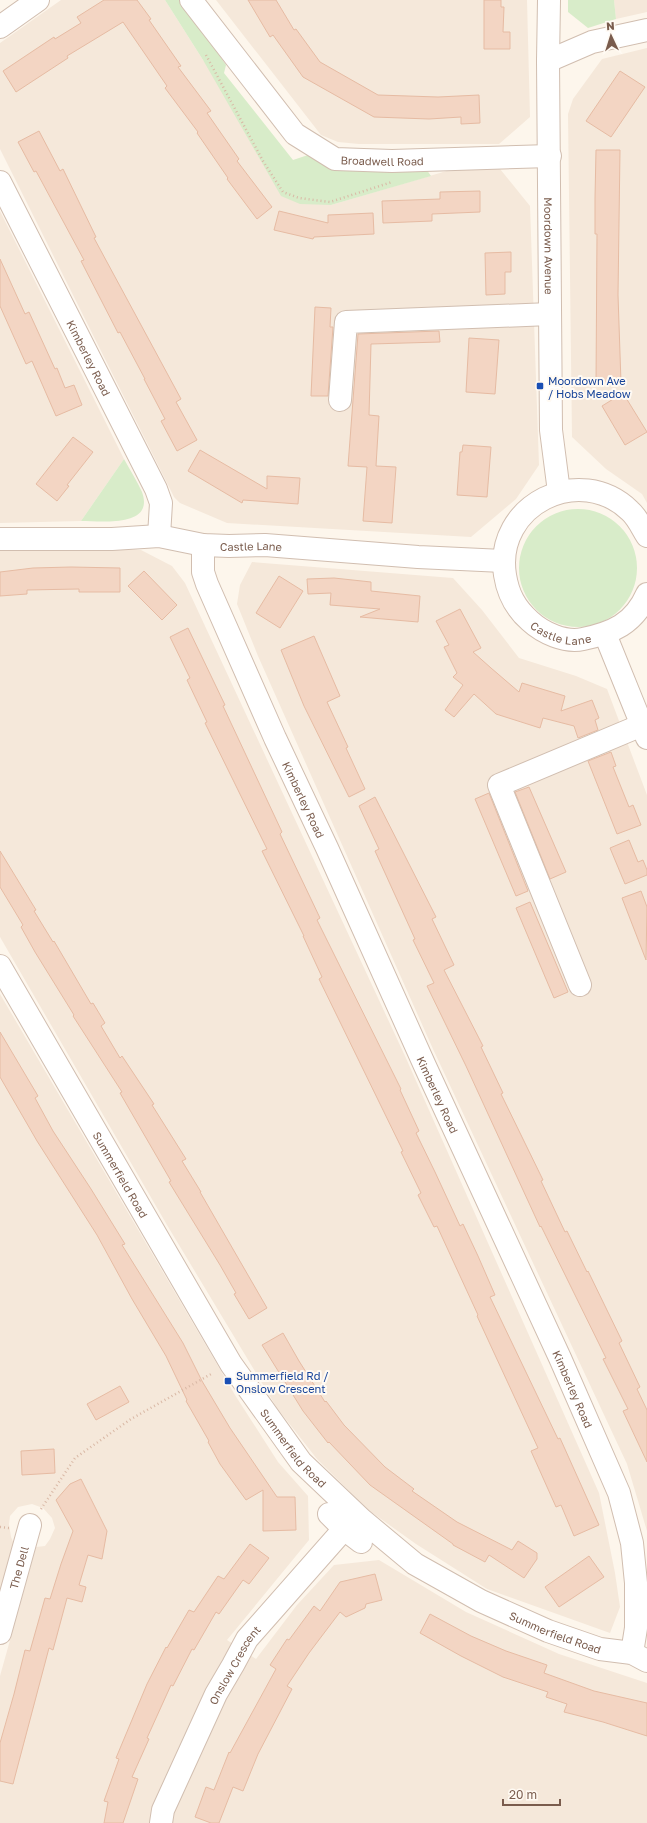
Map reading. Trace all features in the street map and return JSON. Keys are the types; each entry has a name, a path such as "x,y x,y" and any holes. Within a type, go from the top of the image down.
{"street":[{"path":"0,27 38,0"},
{"name":"Broadwell Road","path":"191,0 295,134 335,159 392,162 550,156"},
{"name":"Moordown Avenue","path":"549,0 548,61 552,430 559,492"},
{"path":"548,61 592,42 647,30"},
{"name":"Kimberley Road","path":"0,182 156,489 161,503 159,536"},
{"path":"340,400 346,322 550,314"},
{"name":"Castle Lane","path":"647,536 631,511 613,498 588,490 559,492 542,498 524,512 514,526 505,544 503,561 507,590 520,612 538,628 561,638 579,640 605,634 625,624 635,614 647,594"},
{"name":"Castle Lane","path":"0,539 112,539 159,536 203,545 265,545 418,557 503,561"},
{"name":"Kimberley Road","path":"203,545 203,572 207,584 275,738 327,848 422,1059 560,1358 619,1493 632,1543 636,1583 636,1628 640,1657"},
{"path":"580,985 500,785 644,731 605,634"},
{"name":"Summerfield Road","path":"0,966 231,1364 301,1462 361,1520 415,1564 481,1601 548,1631 600,1649 640,1657"},
{"name":"Onslow Crescent","path":"161,1823 163,1810 216,1694 233,1666 247,1638 336,1522 361,1542"},
{"name":"The Dell","path":"0,1633 30,1525"}],"path":[{"path":"30,1525 75,1458 131,1419 231,1364"}],"shaded area":[{"path":"61,0 165,0 203,60 331,205 450,170 500,169 530,206 539,465 516,499 471,537 227,523 180,503 174,497 0,149 0,43"},
{"path":"216,0 527,0 530,117 499,144 359,144 338,142 321,135"},
{"path":"614,0 647,0 647,12 616,19"},
{"path":"647,48 647,503 642,494 606,469 572,437 568,114 573,99 602,59"},
{"path":"0,211 124,459 81,521 0,523"},
{"path":"70,547 141,550 172,566 185,583 405,1056 599,1493 615,1573 620,1607 610,1633 487,1589 416,1544 367,1509 317,1459 277,1408 167,1225 0,937 0,548"},
{"path":"252,562 453,578 482,610 519,658 576,676 607,689 647,795 647,1531 627,1464 433,1049 258,656 237,604 240,585"},
{"path":"0,994 235,1395 278,1462 308,1496 309,1540 227,1640 256,1659 297,1605 334,1565 379,1560 466,1612 559,1654 647,1683 647,1823 0,1823 0,1676 36,1547 45,1546 55,1528 52,1518 43,1508 32,1504 18,1507 10,1516 9,1524 11,1537 14,1544 0,1597"}],"green space":[{"path":"165,0 181,0 226,65 224,73 293,160 308,155 424,166 431,176 331,205 300,204 281,196 203,60"},
{"path":"568,0 614,0 616,19 588,28 568,12"},
{"path":"124,459 142,492 144,504 141,512 134,517 124,520 101,522 81,521"},
{"path":"578,509 601,513 620,526 633,545 637,568 633,591 620,610 601,623 578,627 555,623 536,610 523,591 519,568 523,545 536,526 555,513"}],"building":[{"path":"104,0 137,0 151,19 149,20 181,66 178,67 211,111 207,113 239,159 237,161 272,207 257,219 227,179 228,178 197,133 198,132 165,88 167,86 123,22 67,56 68,58 16,92 3,71 54,37 55,39 81,23 77,17"},
{"path":"248,0 276,0 294,30 296,29 320,62 378,95 438,97 479,95 480,123 461,124 461,117 429,119 374,117 303,77 273,35 270,37"},
{"path":"484,0 501,0 501,7 504,7 503,32 510,32 510,49 484,49"},
{"path":"620,71 645,87 611,137 586,121"},
{"path":"39,131 60,171 63,169 96,237 94,238 181,399 176,402 197,440 177,451 161,421 165,419 81,261 84,260 36,171 34,172 18,142"},
{"path":"596,150 620,150 618,295 621,383 596,384"},
{"path":"480,191 480,212 432,214 432,221 383,223 382,201 440,199 440,192"},
{"path":"279,211 328,223 328,215 373,213 374,234 314,237 313,239 274,230"},
{"path":"511,252 511,272 505,272 505,294 486,295 485,253"},
{"path":"0,259 25,314 29,312 55,369 57,368 65,388 74,385 82,405 56,416 32,361 26,364 0,306"},
{"path":"315,307 331,308 330,327 333,327 328,396 311,396"},
{"path":"439,331 440,342 371,344 369,415 379,416 376,466 396,467 392,523 363,521 367,467 348,466 358,334"},
{"path":"469,338 499,340 495,394 466,392"},
{"path":"623,393 647,432 625,445 602,406"},
{"path":"73,437 93,452 67,485 69,486 57,501 36,484"},
{"path":"463,445 491,447 487,497 457,495 460,452 462,452"},
{"path":"200,450 267,489 267,476 300,478 298,504 243,500 242,503 188,471"},
{"path":"33,568 120,568 120,592 79,592 79,589 27,590 27,594 0,596 0,572"},
{"path":"144,571 177,605 162,620 128,586"},
{"path":"279,576 303,591 280,628 256,613"},
{"path":"334,578 371,582 371,591 420,596 418,622 360,617 380,609 330,605 331,593 308,594 307,579"},
{"path":"460,609 481,648 473,652 491,668 519,692 522,683 565,696 561,711 592,700 599,718 595,720 598,730 578,738 574,726 543,718 540,728 496,714 474,694 454,717 445,710 463,685 453,677 457,673 444,647 449,645 436,621"},
{"path":"188,628 225,705 223,706 282,832 280,834 320,918 317,920 401,1089 400,1090 419,1131 416,1133 460,1226 463,1224 495,1295 490,1297 558,1439 560,1438 599,1525 574,1536 561,1505 556,1507 531,1451 538,1448 437,1226 434,1227 418,1195 421,1193 401,1152 403,1151 319,979 322,977 304,936 262,851 267,849 205,723 207,722 187,680 190,678 170,637"},
{"path":"314,636 340,696 327,702 348,747 346,748 365,789 349,797 304,706 281,650"},
{"path":"611,752 616,766 613,767 629,807 633,805 641,825 617,834 588,761"},
{"path":"529,787 566,872 550,879 515,792"},
{"path":"489,793 528,891 516,896 475,799"},
{"path":"375,797 436,917 432,919 454,965 444,970 483,1046 481,1047 503,1093 501,1094 543,1180 541,1181 565,1232 567,1231 587,1272 588,1271 622,1341 619,1343 640,1387 637,1389 647,1410 647,1462 623,1411 628,1409 603,1359 606,1358 541,1226 540,1227 466,1066 427,986 434,983 413,940 415,939 375,851 379,849 359,806"},
{"path":"629,840 638,862 643,860 647,870 647,875 625,884 610,848"},
{"path":"0,851 36,910 34,911 53,942 54,941 91,1004 93,1003 105,1023 101,1026 120,1058 122,1056 154,1104 152,1105 186,1159 182,1161 267,1308 249,1319 234,1294 236,1293 220,1265 169,1182 171,1181 120,1093 122,1092 73,1016 74,1015 21,927 23,925 0,887"},
{"path":"641,891 647,907 646,960 622,898"},
{"path":"530,902 568,992 554,998 516,908"},
{"path":"0,1032 38,1096 35,1098 53,1131 125,1244 122,1245 183,1343 202,1381 230,1428 277,1497 295,1497 296,1530 263,1531 263,1490 246,1500 220,1464 208,1442 209,1441 186,1401 187,1400 166,1356 132,1299 97,1235 37,1141 0,1077"},
{"path":"283,1333 325,1402 326,1401 344,1425 385,1467 414,1489 412,1491 457,1522 512,1550 518,1541 537,1553 537,1559 524,1578 489,1555 485,1562 453,1545 370,1485 329,1442 328,1443 303,1411 262,1345"},
{"path":"120,1386 129,1402 96,1420 87,1404"},
{"path":"54,1449 55,1473 22,1475 21,1451"},
{"path":"81,1479 107,1531 102,1559 88,1555 79,1585 86,1587 82,1602 67,1598 53,1650 49,1648 13,1784 0,1781 0,1743 25,1650 30,1651 45,1598 50,1599 73,1531 56,1500 70,1484"},
{"path":"250,1544 269,1558 249,1584 243,1580 219,1614 216,1612 194,1650 192,1649 173,1686 171,1685 147,1738 149,1739 132,1777 138,1779 123,1823 104,1823 108,1802 104,1801 119,1759 116,1758 147,1684 166,1647 167,1648 189,1610 194,1612 218,1576 224,1579"},
{"path":"589,1556 604,1577 559,1607 545,1587"},
{"path":"375,1574 382,1600 366,1604 365,1608 346,1617 340,1612 309,1653 287,1686 292,1689 258,1754 243,1791 233,1787 219,1823 211,1823 195,1817 206,1787 214,1790 229,1752 230,1753 276,1669 270,1665 287,1639 289,1640 314,1606 320,1611 340,1582"},
{"path":"430,1614 471,1636 506,1651 547,1665 544,1673 594,1691 647,1703 647,1736 603,1722 564,1712 567,1704 546,1697 548,1692 503,1677 420,1633"}],"place":[{"name":"Moordown Ave / Hobs Meadow","path":"540,386"},
{"name":"Summerfield Rd / Onslow Crescent","path":"228,1381"}]}
